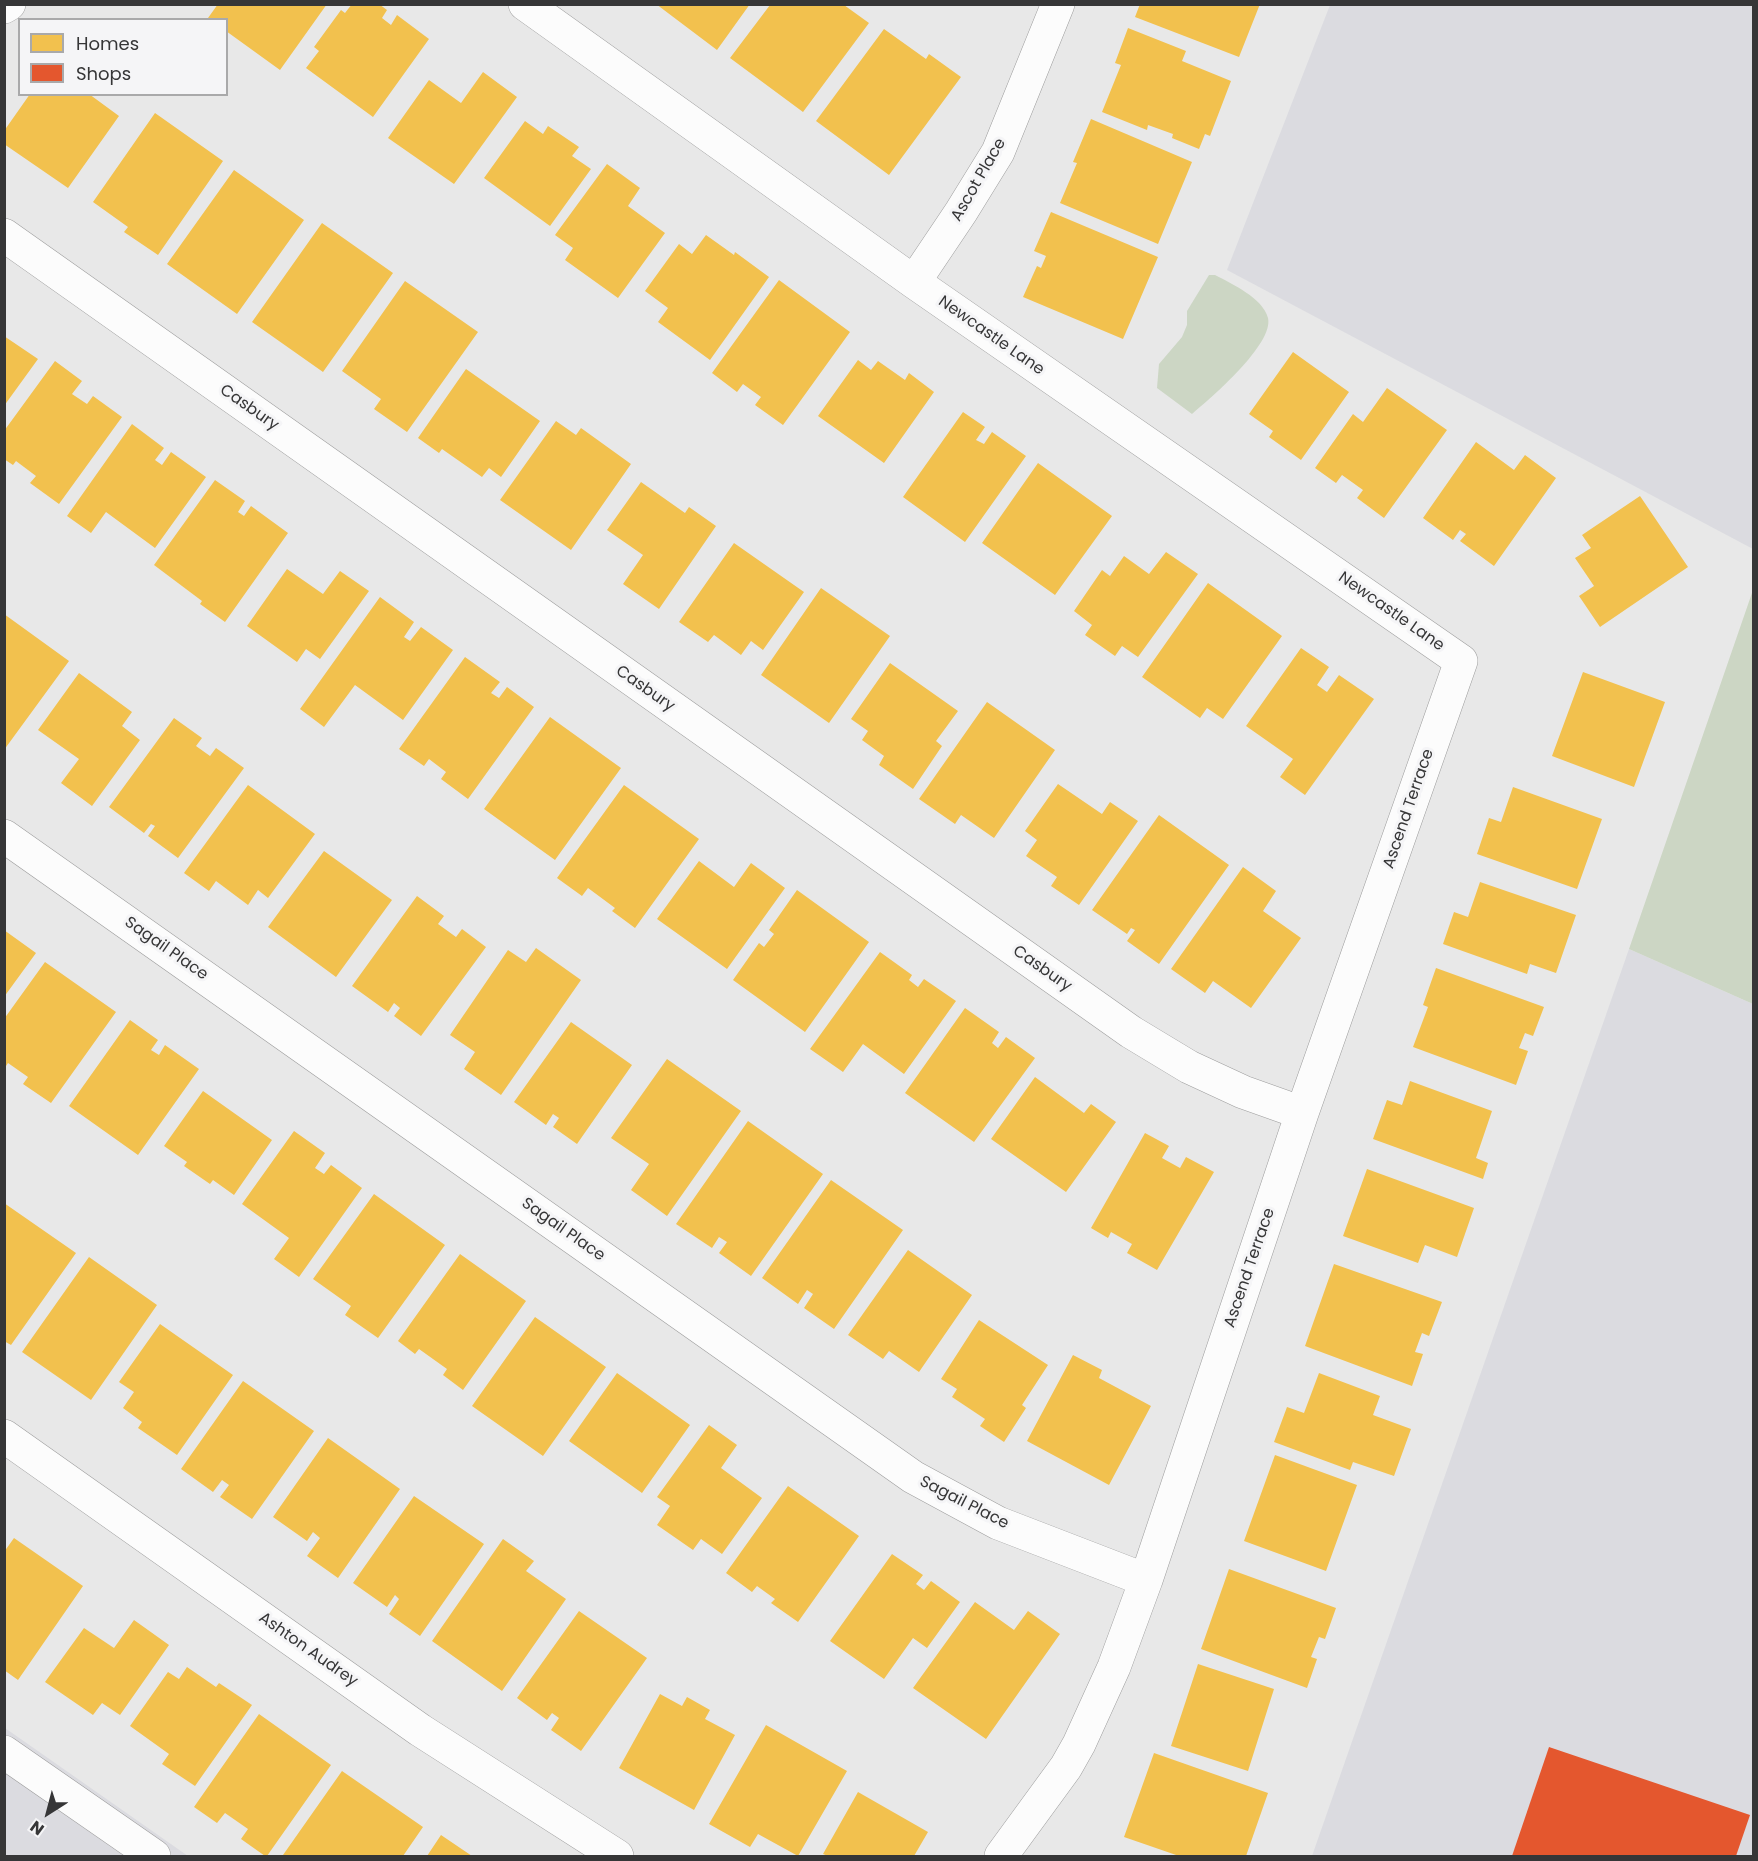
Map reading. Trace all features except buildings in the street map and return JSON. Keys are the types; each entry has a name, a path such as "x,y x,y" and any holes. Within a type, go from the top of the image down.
{"street":[{"path":"4,7 9,4"},
{"name":"Newcastle Lane","path":"525,4 914,282 1461,661"},
{"name":"Ascot Place","path":"914,282 998,152 1058,4"},
{"name":"Casbury","path":"4,236 1131,1032 1189,1067 1243,1092 1302,1113"},
{"name":"Ascend Terrace","path":"1001,1857 1066,1767 1114,1667 1146,1580 1302,1113 1461,661"},
{"name":"Sagail Place","path":"4,836 914,1477 999,1523 1146,1580"},
{"name":"Ashton Audrey","path":"4,1436 420,1730 617,1857"},
{"path":"4,1752 154,1857"}],"shaded area":[{"path":"1330,5 1753,5 1753,549 1227,270"},
{"path":"1629,949 1753,1004 1753,1856 1312,1856"},
{"path":"5,1728 188,1856 5,1856"}],"green space":[{"path":"1209,275 1215,275 1254,298 1268,318 1267,329 1252,356 1192,414 1157,388 1159,364 1182,337 1187,325 1187,311"},
{"path":"1753,590 1753,1004 1629,949"}]}
